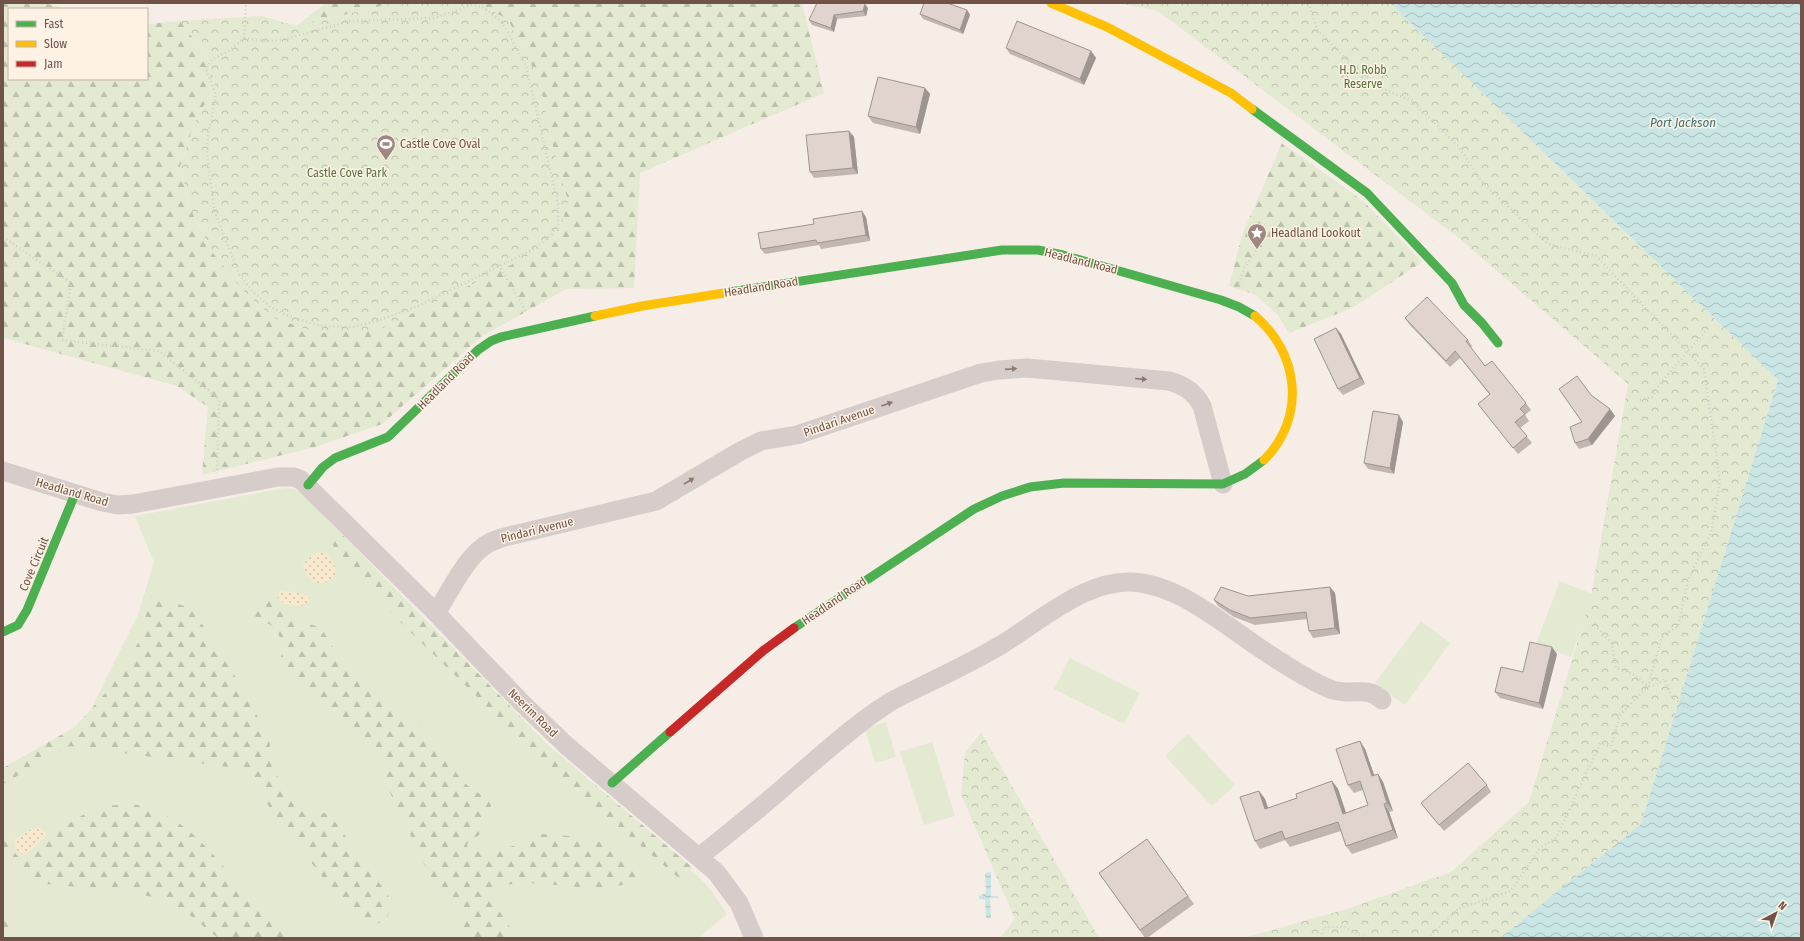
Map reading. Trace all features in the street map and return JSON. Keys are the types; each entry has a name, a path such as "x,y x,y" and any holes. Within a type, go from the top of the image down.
{"street":[{"path":"1051,3 1107,27 1231,93 1367,193 1452,283 1464,305 1482,323 1498,343"},
{"name":"Headland Road","path":"3,471 102,502 118,505 133,504 278,477 294,477 308,486 327,463 334,458 388,437 478,350 491,341 642,306 1002,250 1026,249 1050,252 1119,270 1232,305 1254,315 1272,333 1290,372 1293,400 1287,428 1272,452 1251,471 1223,484 1064,483 1030,488 1002,496 974,508 809,617 774,642 612,783"},
{"name":"Pindari Avenue","path":"436,613 478,550 500,538 656,501 739,452 761,441 797,435 968,377 999,370 1027,368 1169,381 1179,384 1198,397 1202,406 1223,484"},
{"name":"Neerim Road","path":"308,486 436,613 522,703 567,746 716,872 736,898 754,938"},
{"name":"Cove Circuit","path":"3,632 18,625 28,610 75,494"},
{"path":"699,857 835,743 887,704 976,660 1029,628 1059,607 1105,584 1123,581 1140,582 1172,591 1208,612 1275,658 1316,682 1332,690 1346,693 1366,691 1375,693 1382,700"}],"path":[{"path":"244,38 266,42 282,40 350,21 435,18 471,5 483,7 504,23 526,66 558,204 558,225 552,234 536,248 418,306 377,321 353,327 321,326 288,316 269,306 252,291 239,274 214,207 207,154 208,135 216,95 206,69 212,59 229,51 244,38 246,3"},
{"path":"1309,3 1317,29 1369,83 1412,101 1458,146 1483,183 1548,244 1596,256 1704,369 1720,482 1710,533 1689,576 1678,626 1662,636 1648,686 1620,715 1611,746 1600,744 1556,838 1540,848 1511,891 1458,909 1428,938"},
{"path":"3,237 71,283 62,340 159,350 219,399 217,474"},
{"path":"1232,305 1244,268 1257,250"},
{"path":"499,265 530,317 534,330"},
{"path":"1640,400 1652,397 1662,381 1710,326"},
{"path":"1595,625 1612,644 1616,668 1633,674 1648,686 1656,685 1665,679 1672,698 1692,710"},
{"path":"1321,938 1324,927 1345,927 1366,938"}],"green space":[{"path":"3,3 44,3 62,8 8,8 8,80 148,80 148,24 180,21 208,57 215,86 195,122 180,167 191,210 212,252 551,139 540,82 508,20 479,3 802,3 824,93 640,173 634,288 566,289 481,337 382,424 315,447 202,475 208,407 177,386 3,338"},
{"path":"326,3 394,3 295,27"},
{"name":"Castle Cove Park","path":"394,3 479,3 508,20 540,81 551,139 568,201 557,241 381,329 318,333 274,318 246,294 212,252 191,210 180,167 195,122 215,86 208,57 180,21 261,16 297,26"},
{"name":"H.D. Robb Reserve","path":"1119,3 1390,3 1778,380 1641,824 1500,938 1243,938 1347,909 1451,872 1529,802 1591,597 1628,384 1459,238 1158,11"},
{"path":"1282,143 1363,201 1422,262 1352,308 1289,333 1278,315 1256,295 1229,286 1242,235"},
{"path":"285,488 295,489 311,502 476,680 612,803 698,876 711,890 727,914 698,938 3,938 3,772 84,723 138,615 154,562 135,516"},
{"path":"337,529 547,744 693,868 680,879 554,772 348,571 327,535"},
{"path":"1560,581 1594,595 1571,657 1536,644"},
{"path":"151,596 191,608 226,660 269,737 272,770 304,807 330,815 388,895 391,908 386,920 380,923 367,924 356,920 276,817 244,769 70,746 3,784 3,768 75,727 109,689 138,643"},
{"path":"268,600 274,602 296,619 321,628 339,656 424,730 464,783 487,799 491,805 484,831 467,844 468,850 481,852 500,850 513,846 537,834 588,837 614,848 633,863 637,869 637,876 634,882 618,886 590,888 519,882 497,888 490,897 517,938 461,938 461,914 433,882 387,786 383,754 281,665 280,659 285,648 279,635 271,626 257,618 253,611 262,602"},
{"path":"1421,621 1450,643 1405,705 1375,683"},
{"path":"1070,658 1140,693 1124,724 1054,689"},
{"path":"886,722 896,757 875,763 865,729"},
{"path":"981,732 1099,938 1000,938 1015,919 961,794 965,753"},
{"path":"1188,734 1235,785 1212,806 1165,756"},
{"path":"932,742 955,816 924,825 900,752"},
{"path":"112,805 137,805 167,816 190,832 201,842 287,938 218,938 181,908 157,898 125,891 45,884 6,862 3,858 3,839 23,862 63,828 84,814"},
{"path":"3,907 11,911 6,938 3,938"}],"sand":[{"path":"319,552 326,554 332,560 336,571 336,575 324,583 318,583 312,580 305,571 303,565 309,558"},
{"path":"280,590 303,594 310,598 310,601 302,606 285,604 278,598"},
{"path":"39,827 46,833 46,837 25,855 18,851 15,847 15,839 32,829"}],"water":[{"name":"Port Jackson","path":"1390,3 1801,3 1801,938 1500,938 1641,824 1778,380"},
{"path":"991,872 991,896 998,896 998,898 990,898 991,918 986,918 985,899 979,899 979,896 986,893 985,873"}],"building":[{"path":"817,3 865,4 863,11 834,15 831,28 809,20"},
{"path":"924,3 947,3 967,10 960,30 920,14"},
{"path":"1017,21 1091,51 1080,79 1006,48"},
{"path":"878,77 925,88 916,127 868,116"},
{"path":"849,131 853,168 810,172 806,135"},
{"path":"862,211 866,235 817,243 816,240 761,249 758,233 814,224 813,219"},
{"path":"1427,297 1468,340 1466,341 1485,366 1492,361 1526,403 1520,409 1525,414 1515,422 1527,436 1513,448 1478,404 1490,394 1455,351 1446,361 1405,318"},
{"path":"1336,328 1360,378 1338,389 1314,339"},
{"path":"1577,376 1591,395 1610,409 1588,439 1575,443 1570,427 1582,422 1559,389"},
{"path":"1373,411 1399,415 1390,468 1364,463"},
{"path":"1221,587 1248,596 1330,587 1335,628 1309,631 1306,612 1251,618 1230,610 1214,600"},
{"path":"1530,642 1552,647 1539,703 1495,692 1501,667 1523,672"},
{"path":"1360,741 1372,776 1378,774 1387,803 1384,804 1393,830 1346,846 1338,822 1285,839 1282,831 1255,841 1240,797 1259,791 1265,809 1297,798 1296,794 1332,781 1343,814 1368,805 1360,781 1348,785 1336,749"},
{"path":"1468,763 1487,785 1439,825 1421,803"},
{"path":"1147,839 1188,896 1140,930 1099,873"}],"traffic: fast":[{"path":"1252,109 1367,193 1452,283 1464,305 1482,323 1498,343"},
{"path":"730,292 1002,250 1038,250 1063,255 1221,300 1239,307 1255,316"},
{"path":"308,485 323,467 335,458 388,437 478,350 491,341 501,337 595,316"},
{"path":"794,628 974,509 1002,496 1030,487 1064,483 1223,484 1245,474 1264,460"},
{"path":"3,632 18,625 27,610 75,494"},
{"path":"612,783 670,732"}],"traffic: slow":[{"path":"1051,3 1107,27 1231,93 1252,109"},
{"path":"595,316 642,306 730,292"},
{"path":"1255,316 1270,331 1281,349 1289,367 1292,386 1291,406 1287,425 1278,443 1264,460"}],"traffic: jam":[{"path":"670,732 764,650 794,628"}],"place":[{"name":"Castle Cove Oval","path":"386,161"},
{"name":"Headland Lookout","path":"1257,250"}]}
